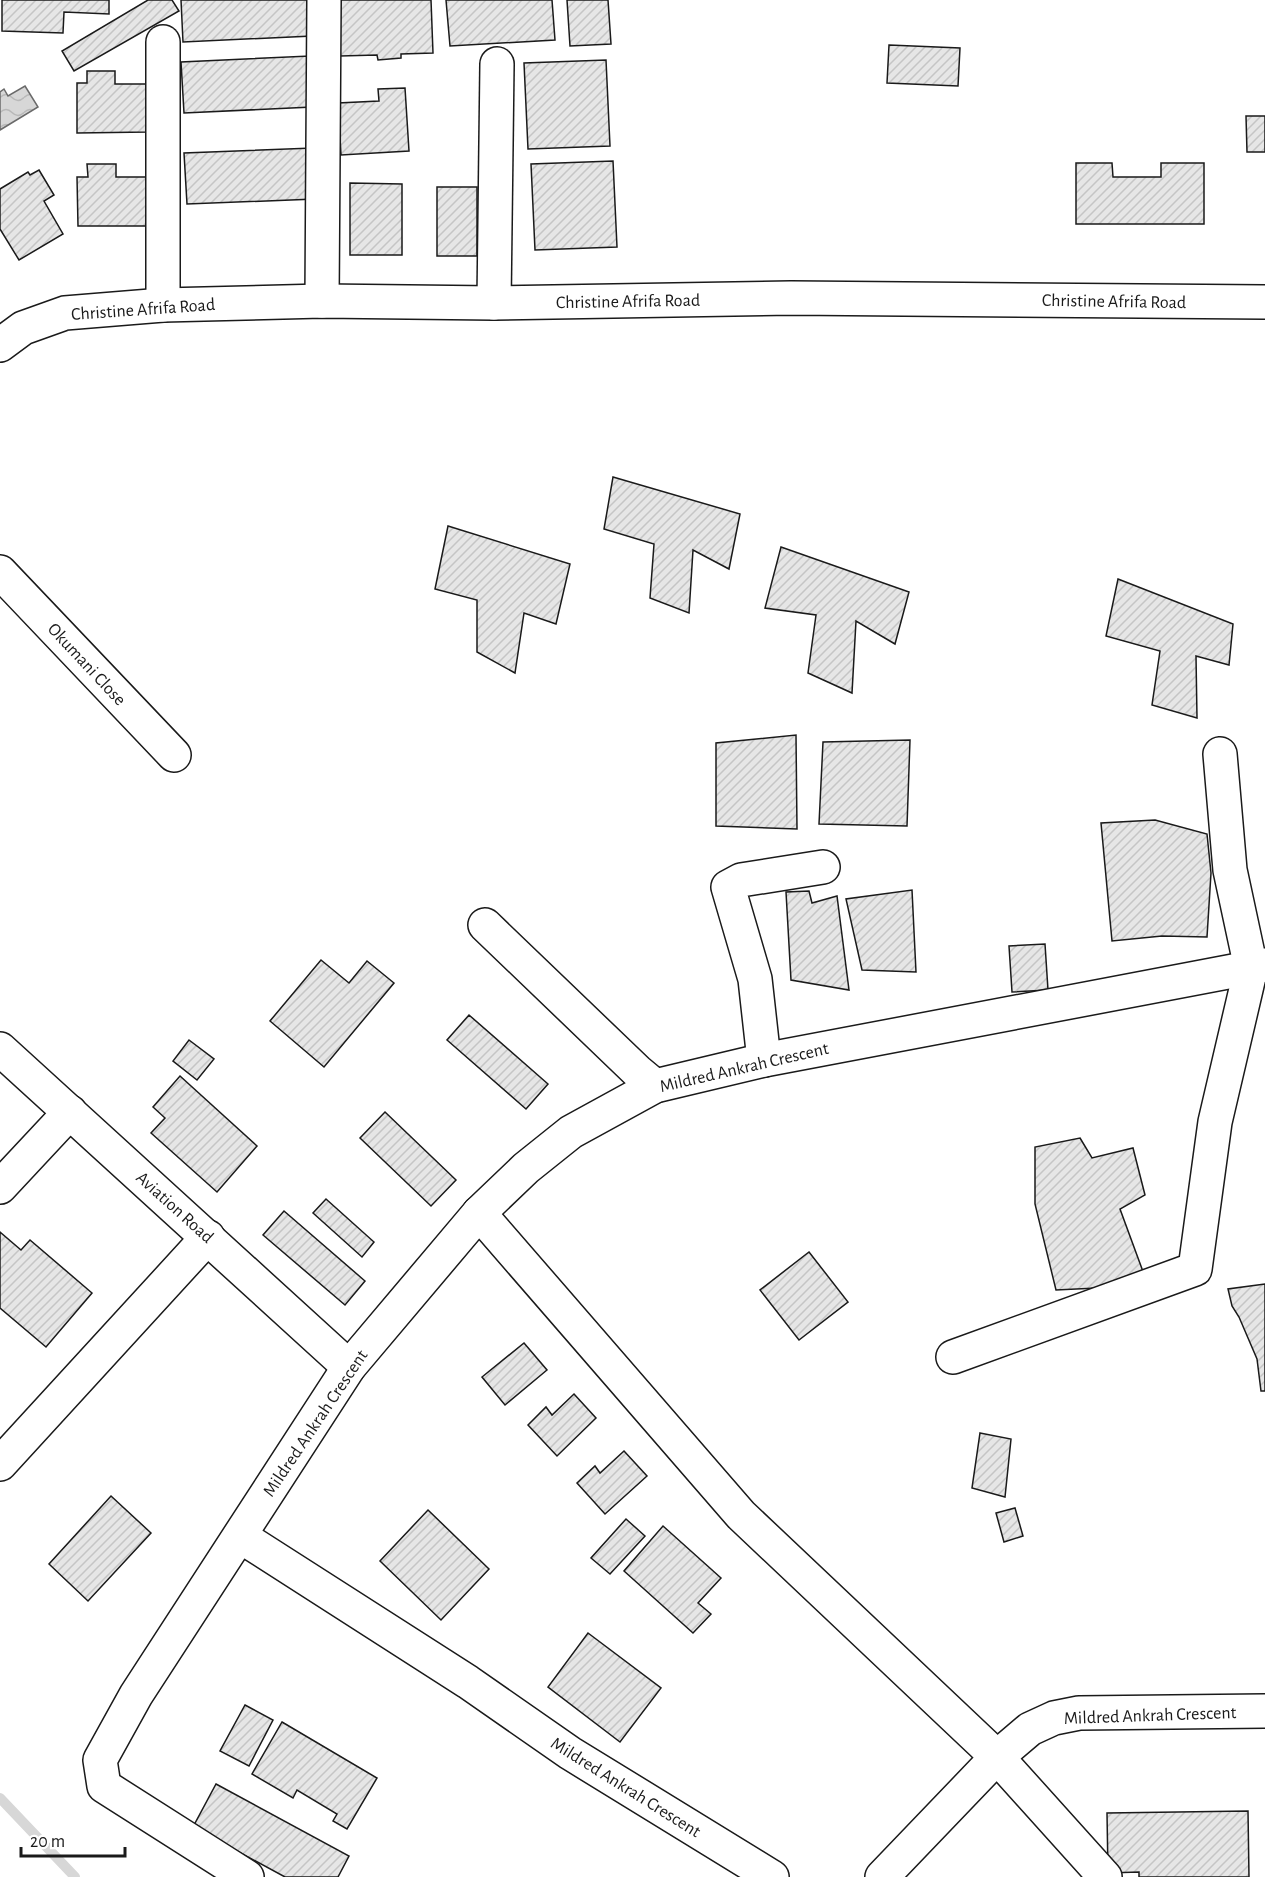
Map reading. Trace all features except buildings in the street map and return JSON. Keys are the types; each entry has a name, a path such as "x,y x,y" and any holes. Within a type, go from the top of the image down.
{"street":[{"path":"322,302 324,0"},
{"path":"163,42 163,304"},
{"path":"494,303 497,64"},
{"name":"Christine Afrifa Road","path":"0,345 23,328 65,313 163,304 494,303 791,298 1265,303"},
{"name":"Okumani Close","path":"0,572 174,755"},
{"path":"953,1357 1195,1269 1215,1122 1258,966 1230,870 1220,754"},
{"path":"764,1060 755,979 728,887 741,880 823,867"},
{"path":"485,925 655,1086"},
{"name":"Mildred Ankrah Crescent","path":"247,1877 104,1786 100,1760 136,1695 349,1367 479,1213 526,1168 571,1132 655,1086 764,1060 1258,966"},
{"name":"Aviation Road","path":"0,1048 349,1367"},
{"path":"0,1187 70,1112"},
{"path":"479,1213 741,1515 998,1757 1105,1877"},
{"path":"0,1464 208,1237"},
{"name":"Mildred Ankrah Crescent","path":"240,1536 468,1682 570,1753 772,1877"},
{"name":"Mildred Ankrah Crescent","path":"882,1877 998,1757 1030,1729 1054,1718 1079,1713 1265,1711"}],"water":[{"path":"25,86 38,107 0,130 0,92 4,89 8,96"}],"waterway":[{"path":"0,1798 75,1877"}]}
